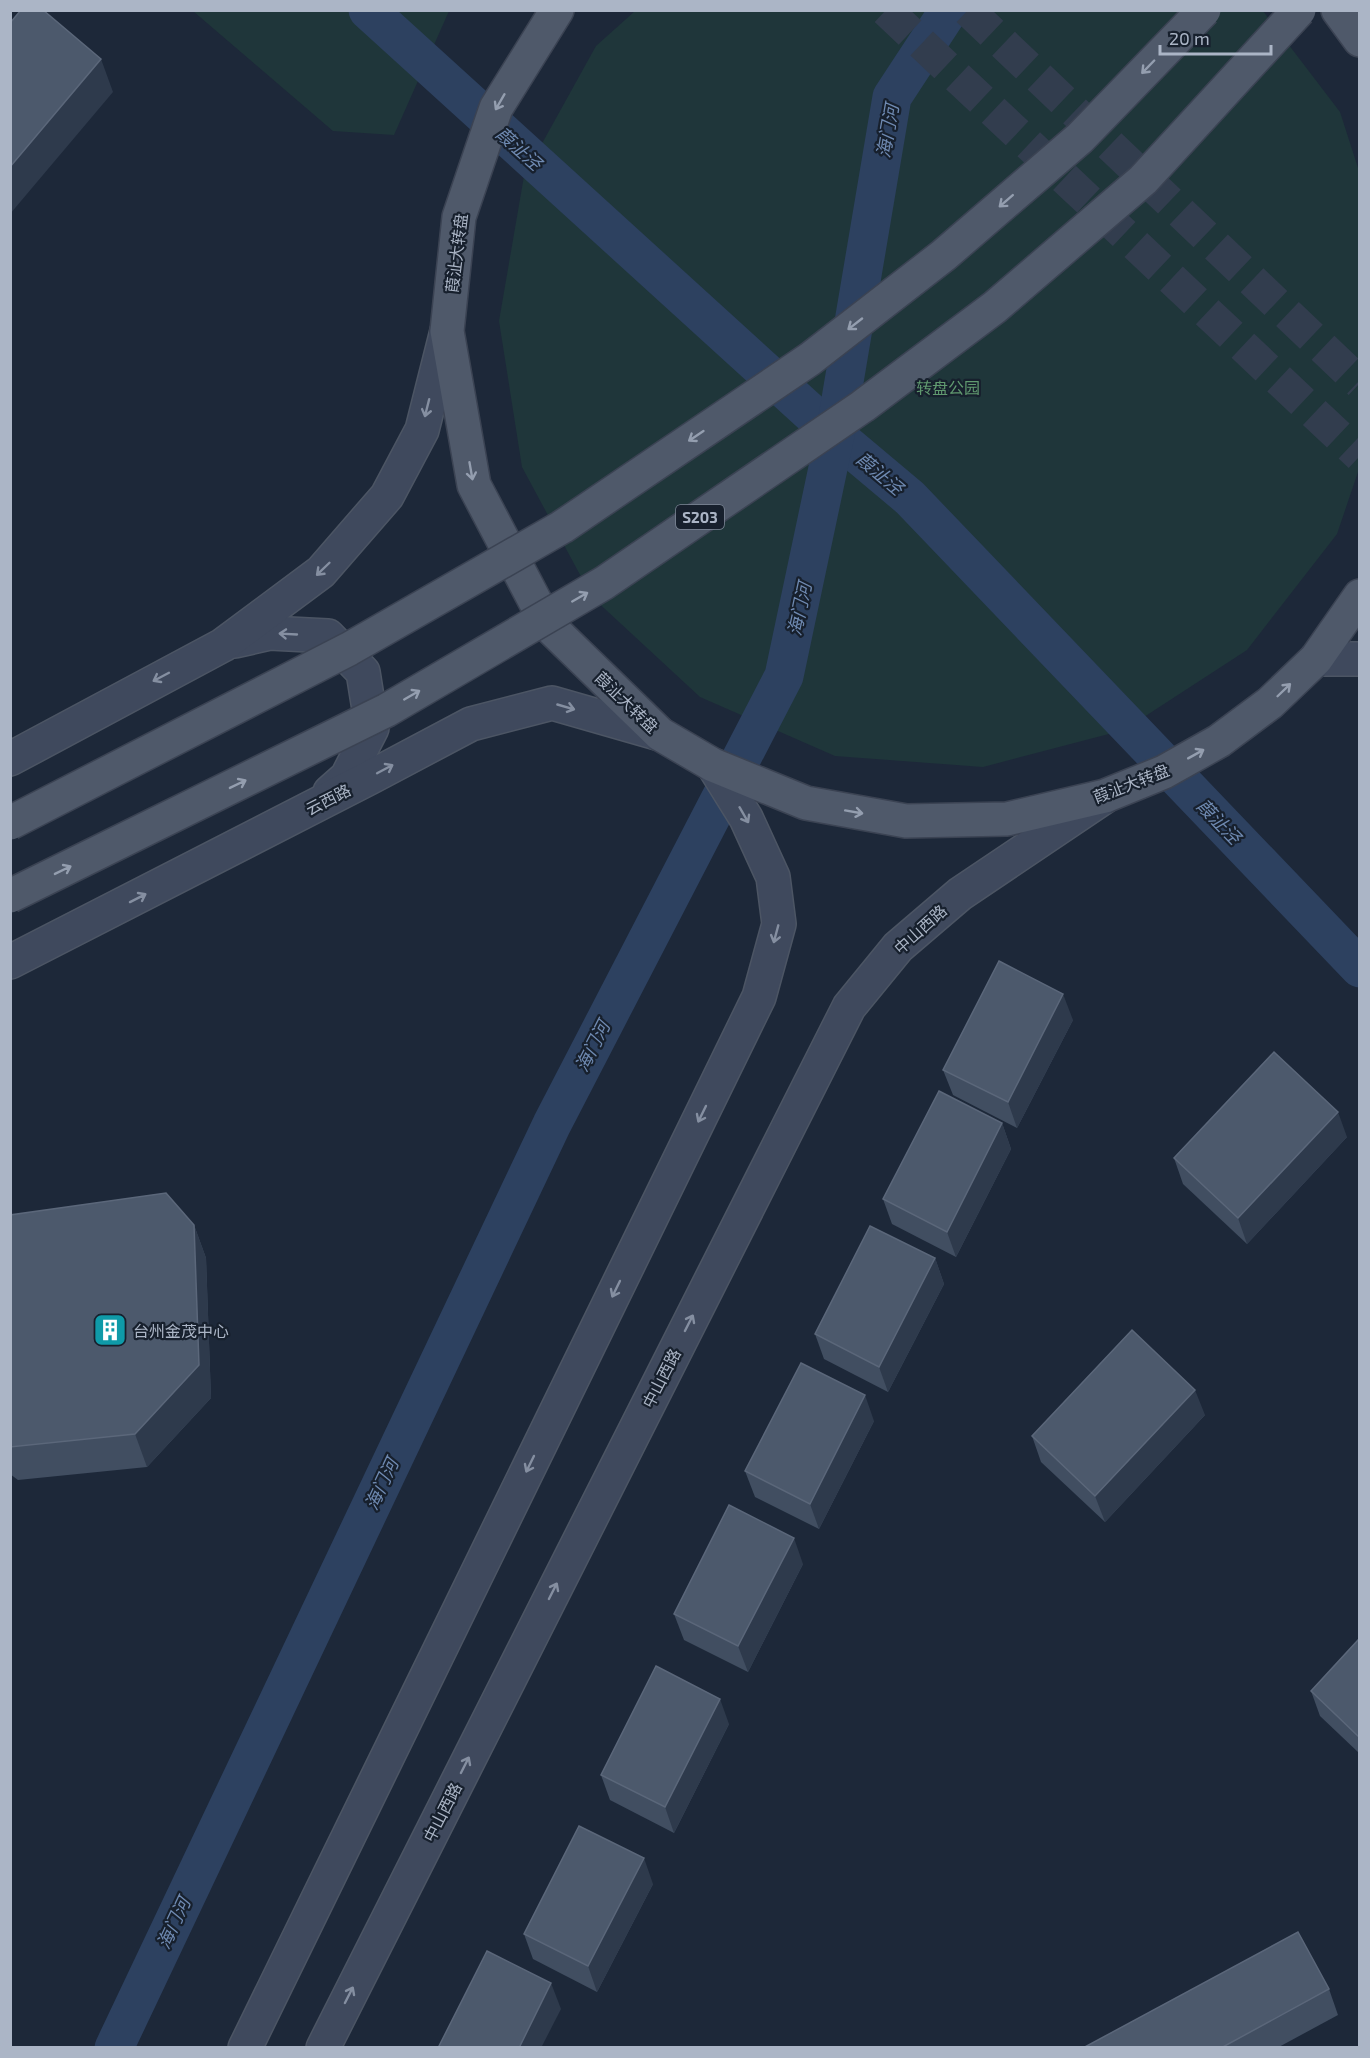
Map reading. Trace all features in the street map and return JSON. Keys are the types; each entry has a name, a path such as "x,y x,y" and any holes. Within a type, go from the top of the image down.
{"main road":[{"path":"10,823 349,649 562,527 790,372 944,255 1080,138 1204,10"},
{"name":"S203","path":"10,896 387,710 604,583 844,419 995,307 1143,180 1299,10"},
{"path":"1338,10 1359,40"},
{"name":"葭沚大转盘","path":"557,11 496,108 469,186 459,217 447,331 474,486 531,595 547,624 663,735 713,765 806,803 906,821 1007,819 1105,796 1164,772 1220,741 1270,703 1316,659 1359,596"},
{"path":"10,759 223,645 321,572 387,496 422,430 447,331"},
{"path":"223,645 270,633 328,636 363,672 372,728 347,777 312,806"},
{"path":"1316,659 1359,659"},
{"name":"云西路","path":"10,962 471,723 552,703 663,735"},
{"path":"245,2048 759,997 779,924 773,877 746,819 713,765"},
{"name":"中山西路","path":"323,2048 849,1008 898,947 960,894 1105,796"}],"green space":[{"path":"193,11 449,11 394,135 333,131"},
{"name":"转盘公园","path":"635,11 1263,11 1340,112 1359,171 1359,469 1337,534 1247,650 1124,730 983,767 835,756 700,697 592,597 522,467 499,321 524,176 596,46"}],"building":[{"path":"21,10 43,10 101,59 10,167 10,23"},
{"path":"999,961 1063,994 1008,1102 943,1070"},
{"path":"1274,1052 1338,1112 1238,1218 1174,1158"},
{"path":"939,1091 1002,1123 947,1232 883,1199"},
{"name":"台州金茂中心","path":"166,1193 194,1225 199,1365 135,1434 10,1447 10,1215"},
{"path":"870,1226 935,1258 879,1367 815,1334"},
{"path":"1132,1330 1195,1390 1095,1496 1032,1436"},
{"path":"801,1363 865,1395 810,1504 745,1471"},
{"path":"729,1505 794,1538 738,1646 674,1614"},
{"path":"1359,1639 1359,1737 1311,1691"},
{"path":"656,1666 720,1699 665,1807 601,1775"},
{"path":"579,1826 644,1858 588,1966 524,1934"},
{"path":"1298,1932 1329,1989 1221,2048 1083,2048"},
{"path":"487,1951 551,1983 519,2048 438,2048"}],"waterway":[{"name":"葭沚泾","path":"368,10 835,435 910,498 1360,968"},
{"name":"海门河","path":"114,2048 552,1124 784,676 835,435 892,97 949,10"}],"tunnel":[{"path":"886,10 1360,456"},
{"path":"968,10 1360,383"}],"place":[{"name":"台州金茂中心","path":"110,1330"}]}
